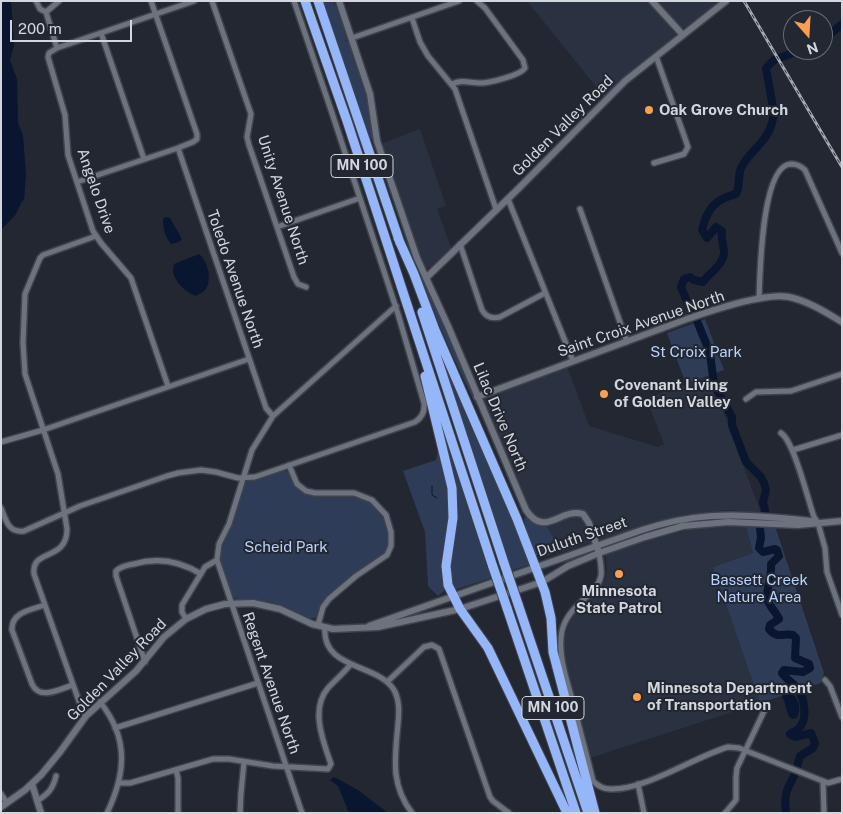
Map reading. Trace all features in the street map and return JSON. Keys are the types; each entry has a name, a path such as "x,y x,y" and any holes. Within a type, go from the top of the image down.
{"highway":[{"name":"MN 100","path":"305,1 326,58 576,813"},
{"name":"MN 100","path":"318,1 588,813"},
{"path":"398,238 442,348 542,582 550,608 552,652 595,813"},
{"path":"416,332 422,365 452,488 453,518 446,570 448,585 460,609 488,648 567,813"}],"street":[{"path":"36,1 38,7 46,12 57,48 194,1"},
{"path":"46,12 59,1"},
{"path":"77,182 178,148 197,139 197,134 151,1"},
{"name":"Unity Avenue North","path":"212,1 248,105 251,118 248,140 294,277 298,284 306,287"},
{"path":"1,508 8,527 20,532 64,512 178,472 201,470 238,478 255,477 415,422 423,414 423,398 396,306 294,1"},
{"name":"Lilac Drive North","path":"339,1 370,94 377,141 411,242 526,510 535,521 544,523 577,513 584,514 589,523 601,569 599,583 569,615 563,629 561,645 564,667 593,781 598,786 611,790 638,784"},
{"path":"352,38 459,1"},
{"path":"652,1 683,35"},
{"name":"Golden Valley Road","path":"426,278 508,199 625,81 726,1"},
{"path":"452,84 461,81 490,82 522,72 525,68 523,60 479,3"},
{"path":"412,18 420,42 428,56 452,84 458,97 496,209"},
{"path":"101,33 144,159"},
{"name":"Angelo Drive","path":"57,48 49,53 48,57 64,115 68,155 96,236 131,278 168,386"},
{"path":"654,163 684,154 688,147 656,56"},
{"name":"Toledo Avenue North","path":"178,148 266,408 273,416"},
{"path":"759,299 764,219 776,175 779,170 787,165 799,166 807,175 842,253"},
{"path":"277,227 360,198"},
{"path":"508,199 574,361"},
{"path":"580,209 627,342"},
{"path":"86,716 72,684 34,574 34,566 38,559 53,553 63,545 67,536 58,474 28,386 24,365 23,329 27,287 40,258 43,255 96,236"},
{"path":"460,244 482,310 488,316 500,317 545,293"},
{"name":"Saint Croix Avenue North","path":"477,397 703,313 759,299 787,296 802,300 842,322"},
{"path":"217,560 219,544 229,524 252,450 273,416 396,306"},
{"path":"1,442 43,430 249,359"},
{"path":"746,399 756,392 791,391 842,374"},
{"path":"781,433 785,435 793,450 814,517 818,522 826,551 827,572 842,615"},
{"path":"793,450 842,435"},
{"path":"289,465 297,484 306,491 315,493 354,493 372,500 386,515 391,532 391,546 387,554 360,573 329,599 323,607 318,625"},
{"name":"Duluth Street","path":"363,628 658,524 686,517 698,518 740,514 818,522 842,522"},
{"name":"Duluth Street","path":"186,619 206,610 231,603 253,603 267,605 325,627 341,629 397,624 460,609 542,582 568,566 598,553 682,526 728,522 798,525 818,522"},
{"path":"145,662 116,576 116,571 119,568 140,562 164,560 182,564 201,574"},
{"name":"Golden Valley Road","path":"4,805 32,784 60,752 86,716 145,662 164,637 186,619 182,612 182,605 208,564 217,560"},
{"name":"Regent Avenue North","path":"217,560 302,813"},
{"path":"45,605 18,614 12,623 12,630 36,690 49,693 72,684"},
{"path":"325,627 325,639 334,652 350,665 378,675 394,691 398,706 395,760 397,783 403,799 412,813"},
{"path":"387,682 424,647 436,646 441,653 490,797 509,813"},
{"path":"119,783 130,783 213,759 328,770 331,764 319,722 321,701 328,688 350,665"},
{"path":"825,680 830,686 842,716"},
{"path":"116,728 258,683"},
{"path":"100,702 116,728 122,756 119,783 107,813"},
{"path":"725,813 736,800 736,777 745,751 766,708"},
{"path":"644,813 638,784 722,748 733,747 828,783 842,779"},
{"path":"240,813 240,793 244,762"},
{"path":"176,770 178,778 178,813"},
{"path":"36,801 50,791 56,776"},
{"path":"823,781 824,813"},
{"path":"32,784 40,813"},
{"path":"25,790 36,801"},
{"path":"1,794 4,805"}],"shaded area":[{"path":"1,1 11,1 14,45 10,60 17,79 18,123 23,135 26,175 24,200 16,214 1,230"},
{"path":"527,1 647,1 676,34 674,39 639,66 605,98"},
{"path":"657,1 723,1 685,28 681,27"},
{"path":"420,129 446,206 437,209 452,250 432,267 428,268 422,265 381,144"},
{"path":"165,217 170,218 182,239 179,242 171,244 167,239 163,226 163,219"},
{"path":"199,254 207,266 209,280 206,289 196,296 182,288 176,279 173,269 174,264"},
{"path":"567,366 589,426 658,447 664,444 646,398 710,376 761,513 727,510 657,521 562,552 543,520 536,517 528,507 483,400 486,397"},
{"path":"745,523 753,553 713,567 760,703 590,758 565,660 564,642 571,618 602,585 606,577 606,554 666,533 695,527"},
{"path":"784,691 792,694 798,701 799,714 797,718 792,719 788,714 782,697"},
{"path":"334,777 358,790 388,813 349,813 338,786 330,780"}],"green space":[{"path":"323,1 335,1 334,5 336,5 348,40 367,97 373,139 370,140"},
{"path":"418,267 447,330 477,405 437,320 416,268"},
{"name":"St Croix Park","path":"705,319 724,370 686,384 667,333"},
{"path":"442,352 531,564 512,570 440,353"},
{"path":"442,428 491,578 457,589 454,589 450,568 454,527"},
{"path":"439,444 451,493 445,590 438,596 428,586 425,532 403,471 436,460"},
{"name":"Scheid Park","path":"284,470 289,473 295,486 306,494 351,495 368,501 384,517 387,526 389,546 385,552 357,572 326,599 317,617 313,618 305,617 278,604 232,598 220,559 220,552 245,484 248,480"},
{"path":"527,517 538,525 546,525 562,551 546,556 536,555 527,536 524,518"},
{"name":"Bassett Creek Nature Area","path":"745,523 775,526 824,673 821,683 760,703 713,567 753,553"}],"waterway":[{"path":"833,32 842,24"},
{"path":"692,313 681,287 684,279 690,277 703,282 720,264 724,256 722,231 716,227 707,238 702,230 706,216 717,202 736,194 741,168 769,132 774,113 766,68 774,60 783,57"},
{"path":"697,321 710,353 714,385 732,417 732,425 746,462 761,477 764,483 766,490 763,502 765,510"},
{"path":"432,486 432,495 437,498"},
{"path":"760,528 759,548 763,552 775,549 779,556 771,564 767,597 768,603 779,619 770,625 769,629 777,635 793,635 796,638 795,658 809,664 810,668 803,672 784,670 782,673 799,691 804,709 801,726 790,734 795,737 811,733 815,743 813,748 800,756 797,767"},
{"path":"786,813 786,793 794,776"}],"railway":[{"path":"744,1 842,167"}],"place":[{"name":"Oak Grove Church","path":"649,110"},
{"name":"Covenant Living of Golden Valley","path":"604,394"},
{"name":"Minnesota State Patrol","path":"619,574"},
{"name":"Minnesota Department of Transportation","path":"637,697"}]}
